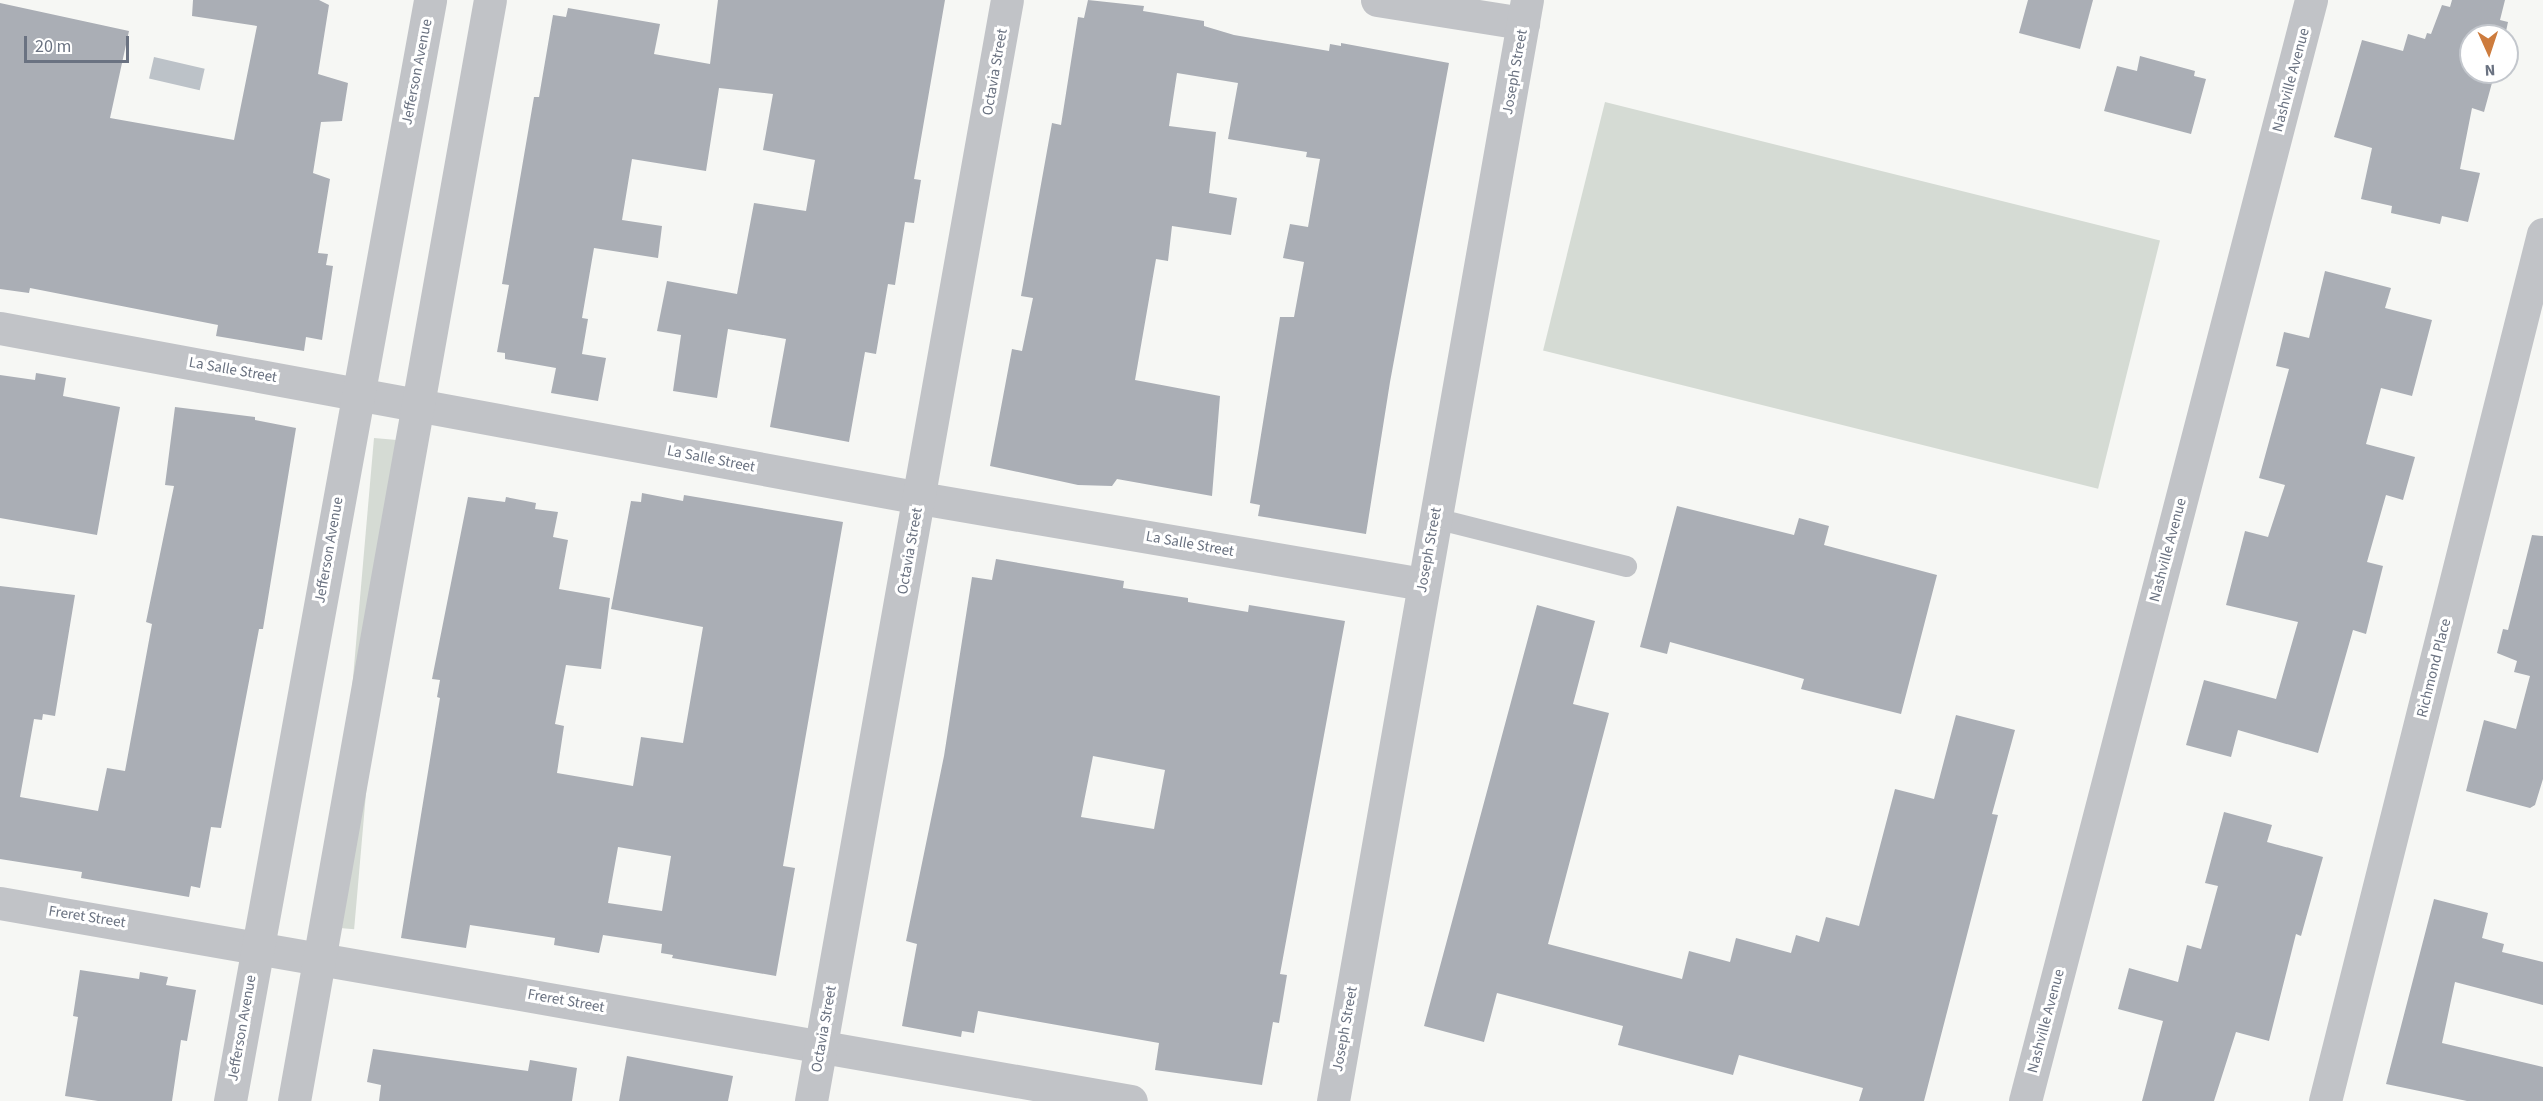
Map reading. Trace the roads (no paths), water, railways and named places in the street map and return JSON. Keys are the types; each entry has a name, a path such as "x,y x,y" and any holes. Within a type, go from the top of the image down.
{"street":[{"name":"Jefferson Avenue","path":"230,1101 256,945 430,0"},
{"path":"294,1101 490,0"},
{"name":"Octavia Street","path":"811,1101 1007,0"},
{"path":"1377,0 1525,12"},
{"name":"Nashville Avenue","path":"2025,1101 2312,0"},
{"name":"Joseph Street","path":"1333,1101 1525,12"},
{"name":"Richmond Place","path":"2325,1101 2543,234"},
{"name":"La Salle Street","path":"0,328 418,403 920,498 1423,584"},
{"name":"Freret Street","path":"0,903 256,945 1131,1101"}],"lane":[{"path":"1435,518 1626,566"}]}
